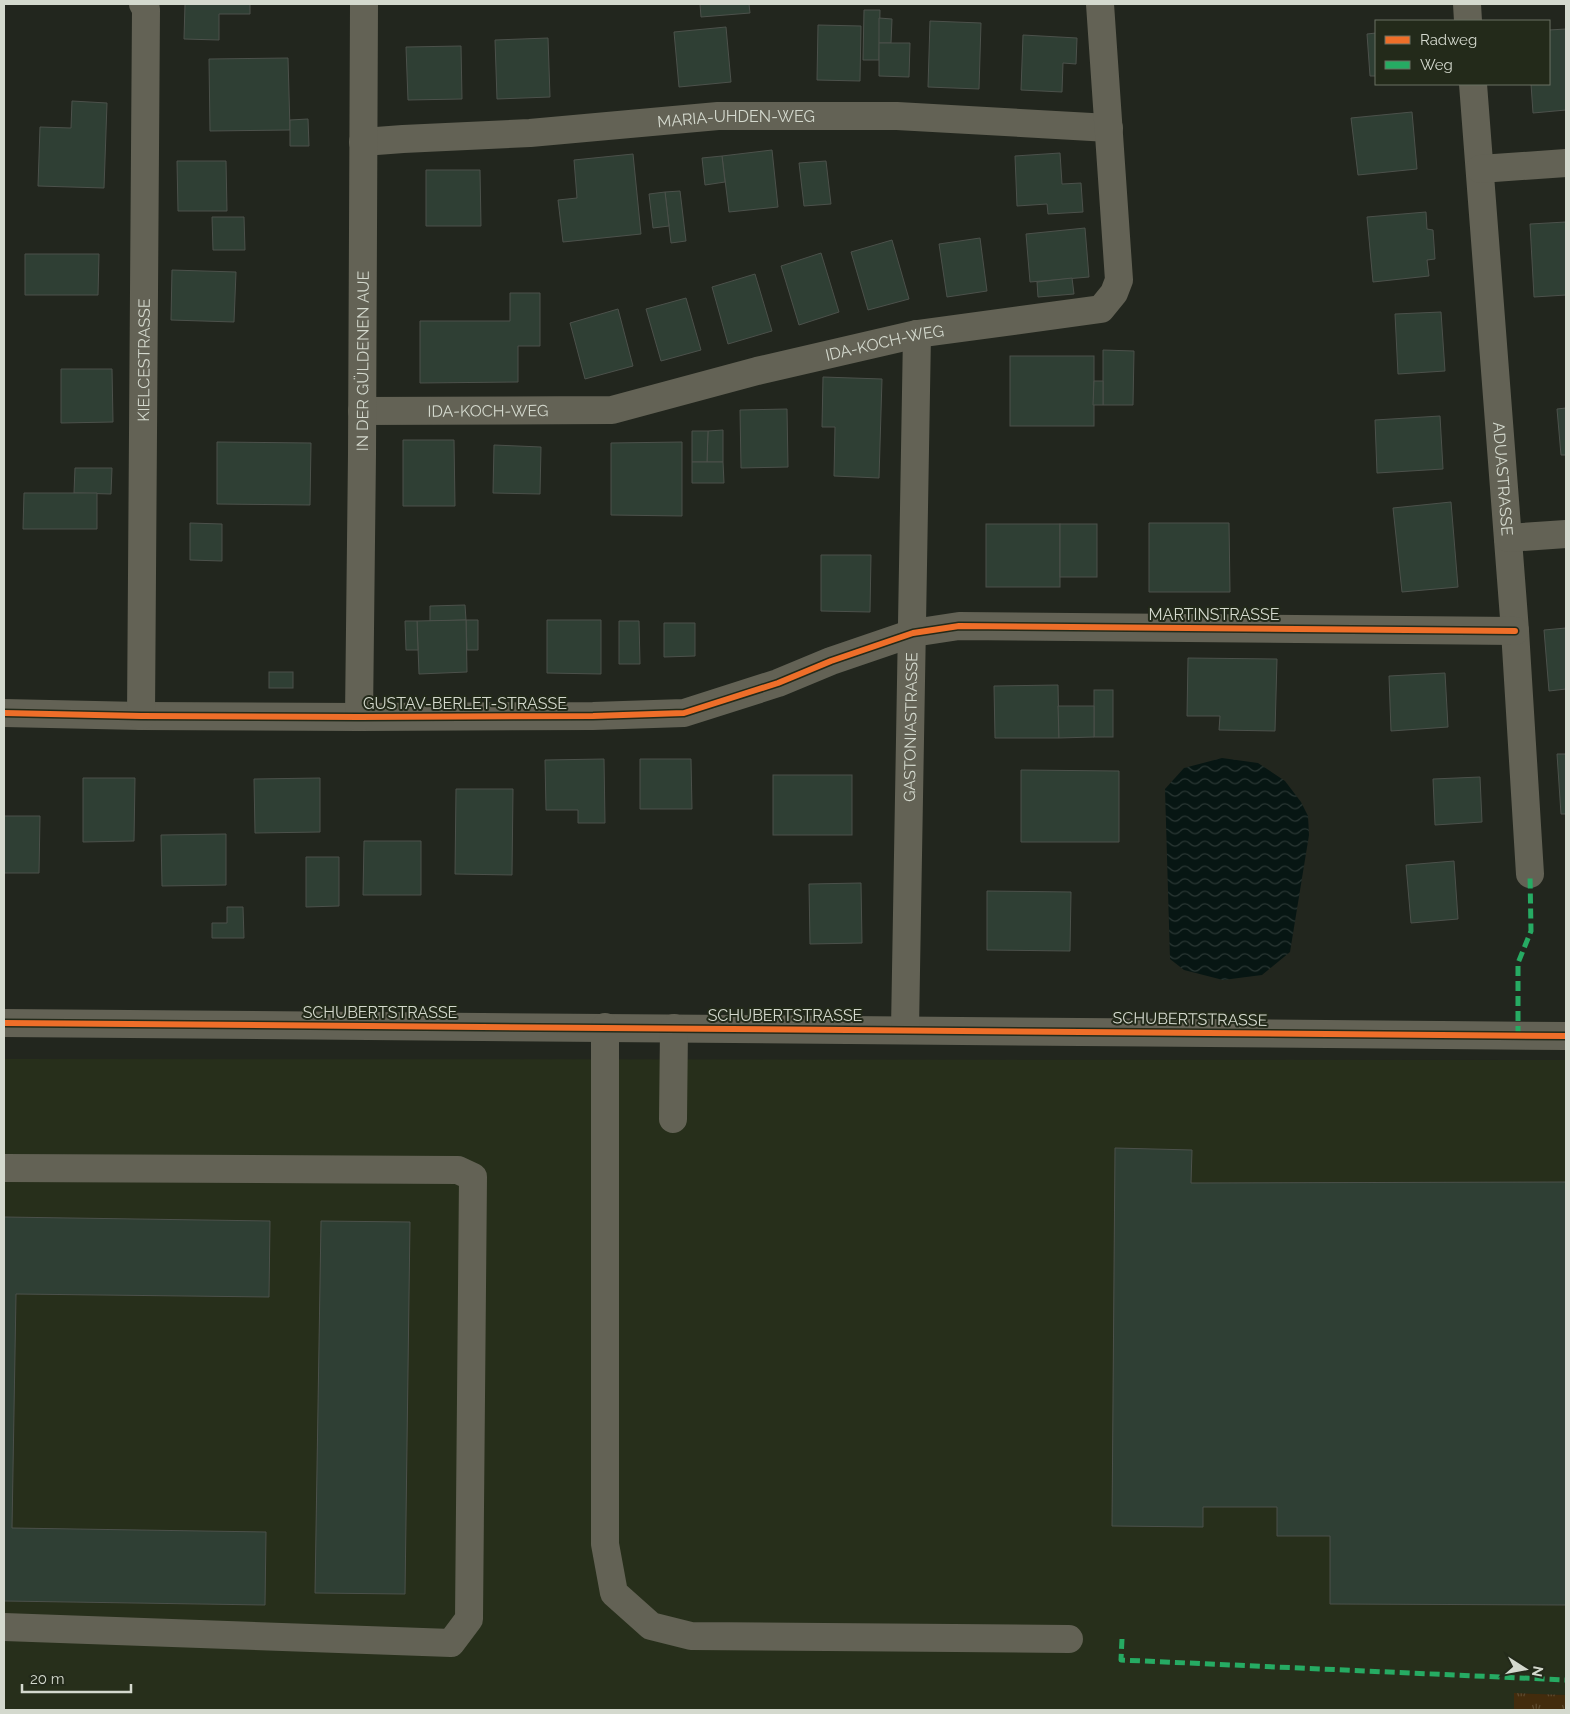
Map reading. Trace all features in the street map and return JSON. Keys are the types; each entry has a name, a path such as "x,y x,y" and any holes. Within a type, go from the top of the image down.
{"street":[{"name":"KIELCESTRASSE","path":"141,716 146,19 146,9 143,4"},
{"name":"IN DER GÜLDENEN AUE","path":"359,717 364,4"},
{"name":"IDA-KOCH-WEG","path":"362,411 612,410 757,372 917,334 1101,309 1114,293 1120,280 1100,4"},
{"path":"1467,4 1468,20"},
{"name":"ADUASTRASSE","path":"1473,85 1515,631 1530,874"},
{"name":"MARIA-UHDEN-WEG","path":"363,142 530,133 718,116 897,116 1109,128"},
{"path":"1480,170 1566,163"},
{"name":"GASTONIASTRASSE","path":"905,1030 917,334"},
{"path":"1508,538 1566,534"},
{"name":"MARTINSTRASSE","path":"913,633 959,626 1515,631"},
{"name":"GUSTAV-BERLET-STRASSE","path":"4,713 359,717 592,716 684,713 778,683 831,661 913,633"},
{"name":"SCHUBERTSTRASSE","path":"4,1023 1566,1036"},
{"path":"605,1027 605,1544 614,1593 651,1626 691,1636 1069,1639"},
{"path":"673,1119 674,1028"},
{"path":"4,1168 458,1170 473,1177 469,1619 451,1644 4,1627"}],"shaded area":[{"path":"4,1059 1566,1060 1566,1695 1514,1693 1514,1710 4,1710"}],"green space":[{"path":"1514,1693 1566,1695 1566,1710 1514,1710"}],"water":[{"path":"1222,758 1258,763 1285,781 1301,802 1308,816 1309,835 1290,952 1262,975 1223,980 1184,970 1170,959 1165,789 1184,768"}],"building":[{"path":"185,4 250,4 250,14 219,14 219,40 184,39"},
{"path":"700,4 749,4 750,13 701,17"},
{"path":"864,10 880,10 879,60 863,60"},
{"path":"879,18 892,19 891,43 879,43"},
{"path":"930,21 981,23 979,89 928,87"},
{"path":"818,25 861,26 860,81 817,80"},
{"path":"726,27 731,82 679,87 674,32"},
{"path":"1566,29 1566,110 1533,113 1531,85 1550,85 1550,30"},
{"path":"1375,33 1375,76 1370,76 1367,34"},
{"path":"1023,35 1077,38 1076,64 1063,63 1062,92 1021,90"},
{"path":"548,38 550,97 497,99 495,40"},
{"path":"879,43 910,43 909,77 879,76"},
{"path":"461,46 462,99 408,100 406,47"},
{"path":"288,58 290,130 210,131 209,59"},
{"path":"72,101 107,103 104,188 38,186 40,127 71,128"},
{"path":"1412,112 1417,169 1358,175 1351,118"},
{"path":"308,119 309,146 290,146 290,120"},
{"path":"772,150 778,207 729,212 722,156"},
{"path":"1060,153 1062,184 1081,183 1083,212 1048,214 1047,204 1017,206 1015,156"},
{"path":"633,154 641,234 563,242 558,200 577,198 574,160"},
{"path":"722,156 725,182 705,185 702,158"},
{"path":"177,161 226,161 227,211 178,211"},
{"path":"826,161 831,204 804,206 799,163"},
{"path":"426,170 480,170 481,226 426,226"},
{"path":"680,191 686,241 671,243 665,192"},
{"path":"665,192 669,226 653,228 649,194"},
{"path":"1426,212 1427,229 1433,230 1435,259 1427,260 1429,276 1373,282 1367,217"},
{"path":"212,217 244,217 245,250 213,250"},
{"path":"1566,222 1566,295 1534,297 1530,224"},
{"path":"1085,228 1089,277 1030,282 1026,234"},
{"path":"980,238 987,291 947,297 939,244"},
{"path":"892,240 909,299 868,310 851,252"},
{"path":"821,253 839,312 799,325 781,266"},
{"path":"25,254 99,254 98,295 25,295"},
{"path":"172,270 236,272 234,322 171,320"},
{"path":"755,274 772,331 728,344 712,287"},
{"path":"1072,278 1074,294 1038,297 1037,282"},
{"path":"510,293 540,293 540,346 518,346 518,382 420,383 420,321 510,321"},
{"path":"686,298 701,350 661,361 646,309"},
{"path":"618,309 633,366 585,379 570,323"},
{"path":"1441,312 1445,371 1398,374 1395,314"},
{"path":"1103,350 1134,351 1133,405 1103,405"},
{"path":"1010,356 1094,356 1094,426 1010,426"},
{"path":"61,369 112,369 113,422 61,423"},
{"path":"823,377 882,379 879,478 834,476 835,427 822,427"},
{"path":"1094,381 1103,381 1103,405 1093,405"},
{"path":"1566,408 1566,455 1561,455 1557,409"},
{"path":"787,409 788,467 741,468 740,410"},
{"path":"1440,416 1443,469 1377,473 1375,420"},
{"path":"723,430 723,462 707,462 708,431"},
{"path":"692,431 708,431 707,462 692,462"},
{"path":"403,440 454,440 455,506 403,506"},
{"path":"217,442 311,443 310,505 217,504"},
{"path":"682,442 682,516 611,515 611,443"},
{"path":"494,445 541,447 540,494 493,493"},
{"path":"692,462 723,462 724,483 692,483"},
{"path":"75,468 112,468 111,494 74,493"},
{"path":"24,493 97,493 97,529 23,529"},
{"path":"1451,502 1458,587 1402,592 1393,508"},
{"path":"190,523 222,524 222,561 190,560"},
{"path":"1149,523 1229,523 1230,592 1149,592"},
{"path":"986,524 1060,524 1060,587 986,587"},
{"path":"1060,524 1097,524 1097,577 1060,577"},
{"path":"821,555 871,555 870,612 821,611"},
{"path":"465,605 466,620 430,621 430,606"},
{"path":"466,620 478,620 478,650 467,650"},
{"path":"466,620 467,672 419,674 417,621"},
{"path":"547,620 601,620 601,674 547,673"},
{"path":"405,621 417,621 418,650 406,650"},
{"path":"619,621 639,621 640,664 619,664"},
{"path":"664,623 695,623 695,656 664,657"},
{"path":"1566,628 1566,689 1549,691 1544,630"},
{"path":"1188,658 1277,659 1275,731 1219,730 1220,716 1187,716"},
{"path":"269,672 293,672 293,688 269,688"},
{"path":"1445,673 1448,727 1391,731 1389,676"},
{"path":"1058,685 1059,738 995,738 994,686"},
{"path":"1094,690 1113,690 1113,737 1094,737"},
{"path":"1058,706 1094,706 1094,737 1059,738"},
{"path":"1557,754 1566,754 1566,814 1561,814"},
{"path":"604,759 605,823 578,823 578,810 546,810 545,760"},
{"path":"640,759 691,759 692,809 640,809"},
{"path":"1021,770 1119,771 1119,842 1021,842"},
{"path":"773,775 852,775 852,835 773,835"},
{"path":"1480,777 1482,822 1435,825 1433,779"},
{"path":"83,778 135,778 134,841 83,842"},
{"path":"320,778 320,832 255,833 254,779"},
{"path":"456,789 513,789 512,875 455,874"},
{"path":"4,816 40,816 39,873 4,873"},
{"path":"226,834 226,885 162,886 161,835"},
{"path":"364,841 421,841 421,895 363,895"},
{"path":"306,857 339,857 339,906 306,907"},
{"path":"1454,861 1458,919 1411,923 1406,865"},
{"path":"861,883 862,943 810,944 809,884"},
{"path":"987,891 1071,892 1070,951 987,950"},
{"path":"227,907 243,907 244,938 212,938 212,923 227,923"},
{"path":"1115,1148 1192,1150 1191,1183 1566,1182 1566,1605 1330,1604 1330,1536 1277,1536 1277,1507 1203,1507 1203,1527 1112,1526"},
{"path":"4,1217 270,1221 269,1297 16,1294 12,1528 266,1532 265,1605 4,1601"},
{"path":"321,1221 410,1222 405,1594 315,1593"}],"marked path":[{"path":"1518,1036 1518,963 1531,931 1530,874"},
{"path":"1122,1639 1121,1660 1566,1680"}],"cycle path":[{"path":"4,713 359,717 593,716 684,713 778,683 831,661 913,633 959,626 1515,631"},
{"path":"4,1023 1566,1036"}]}
